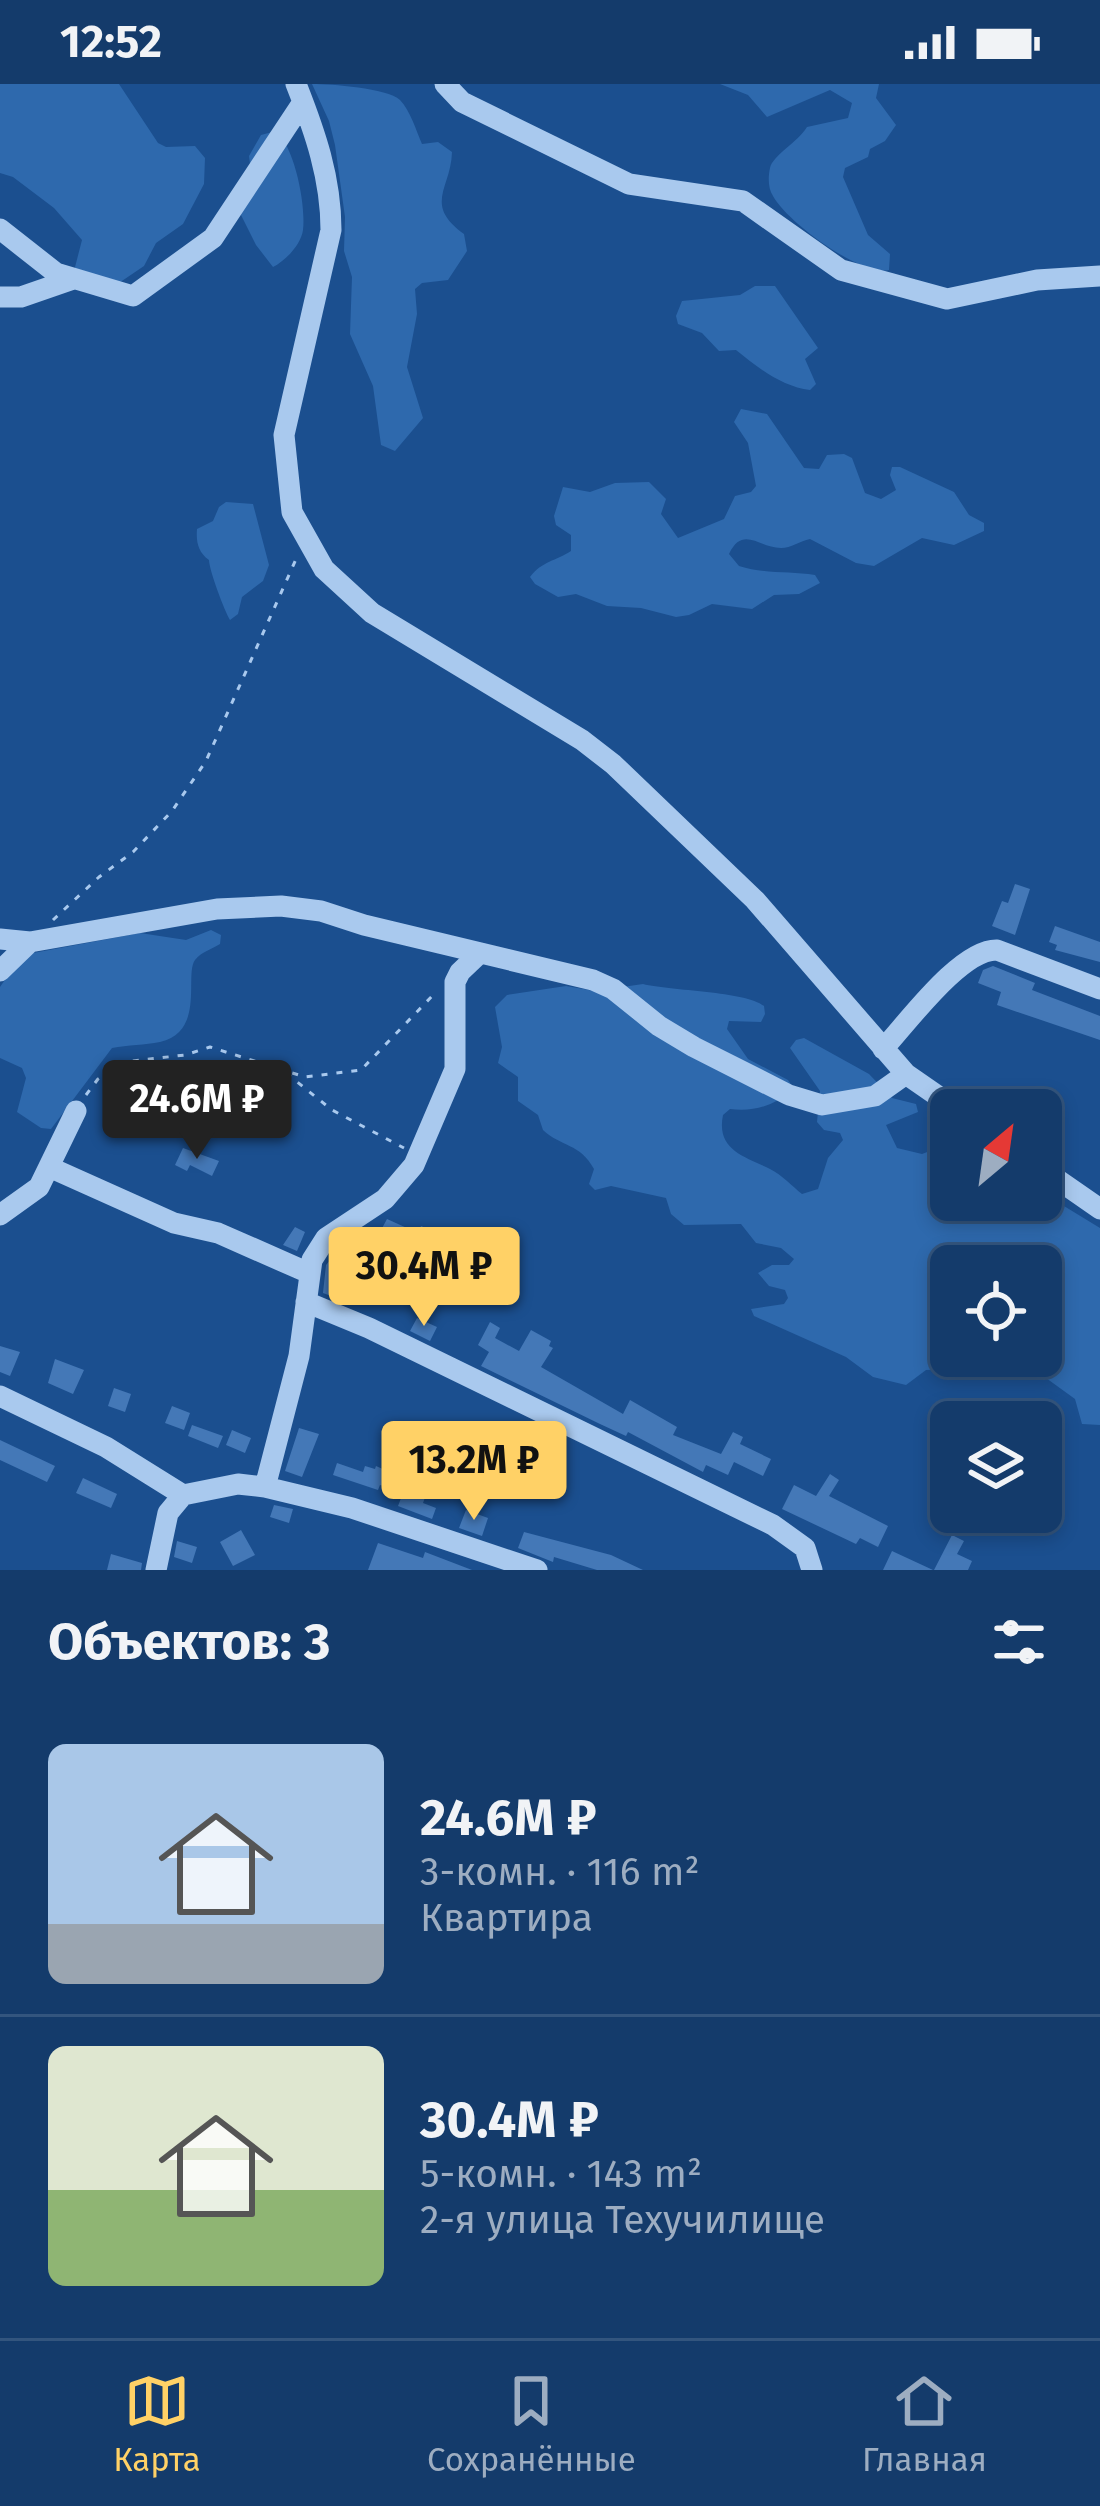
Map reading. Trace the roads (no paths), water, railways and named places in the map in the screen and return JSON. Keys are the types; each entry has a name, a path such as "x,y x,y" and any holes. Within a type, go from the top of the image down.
{"street":[{"path":"445,84 462,102 629,184 743,201 841,270 947,299 1037,280 1100,276"},
{"path":"0,229 56,273 133,296 213,238 300,93"},
{"path":"300,93 326,170 332,230 284,435 290,500 304,538 324,569 372,613 583,740 640,787 755,900 906,1074 930,1091"},
{"path":"0,297 21,297 73,278"},
{"path":"0,939 30,942 195,912 281,906 321,911 593,980 694,1047 822,1105 875,1096 906,1074"},
{"path":"0,971 30,942"},
{"path":"883,1049 956,970 986,950 1100,989"},
{"path":"265,1487 298,1356 309,1273 326,1238 386,1199 419,1154 455,1069 458,1044 453,988 460,971 480,953"},
{"path":"0,1215 39,1187 76,1112"},
{"path":"49,1167 174,1223 218,1234 309,1273"},
{"path":"1062,1182 1100,1208"},
{"path":"306,1302 390,1338 773,1525 801,1543 812,1570"},
{"path":"0,1396 106,1447 183,1495"},
{"path":"156,1570 169,1513 183,1495 238,1484 352,1508 537,1570"}]}
